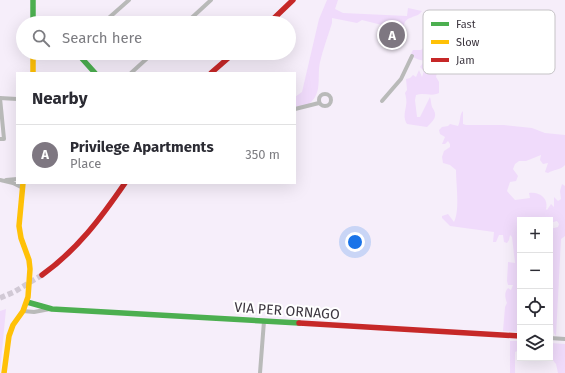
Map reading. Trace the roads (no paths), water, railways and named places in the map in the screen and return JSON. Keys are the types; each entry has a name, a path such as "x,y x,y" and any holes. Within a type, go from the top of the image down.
{"street":[{"path":"33,0 33,16"},
{"path":"111,16 129,0"},
{"path":"194,16 211,0"},
{"path":"277,16 294,0"},
{"path":"382,101 401,79 412,56"},
{"path":"32,60 33,72"},
{"path":"84,60 94,72"},
{"path":"132,72 145,60"},
{"path":"212,72 226,60"},
{"path":"0,140 4,139 0,98 16,99"},
{"path":"296,110 319,103"},
{"path":"2,180 16,179"},
{"path":"2,180 23,186 19,224 21,235 30,261 27,302 22,314 13,325 9,336 4,373"},
{"path":"42,275 65,258 82,240 124,184"},
{"name":"VIA PER ORNAGO","path":"27,302 52,309 517,336"},
{"name":"VIA PER ORNAGO","path":"22,314 52,309"},
{"path":"260,373 264,321"},
{"path":"553,338 565,338"}],"tunnel":[{"path":"0,298 14,292 42,275"}],"place":[{"name":"Privilege Apartments","path":"392,35"}]}
